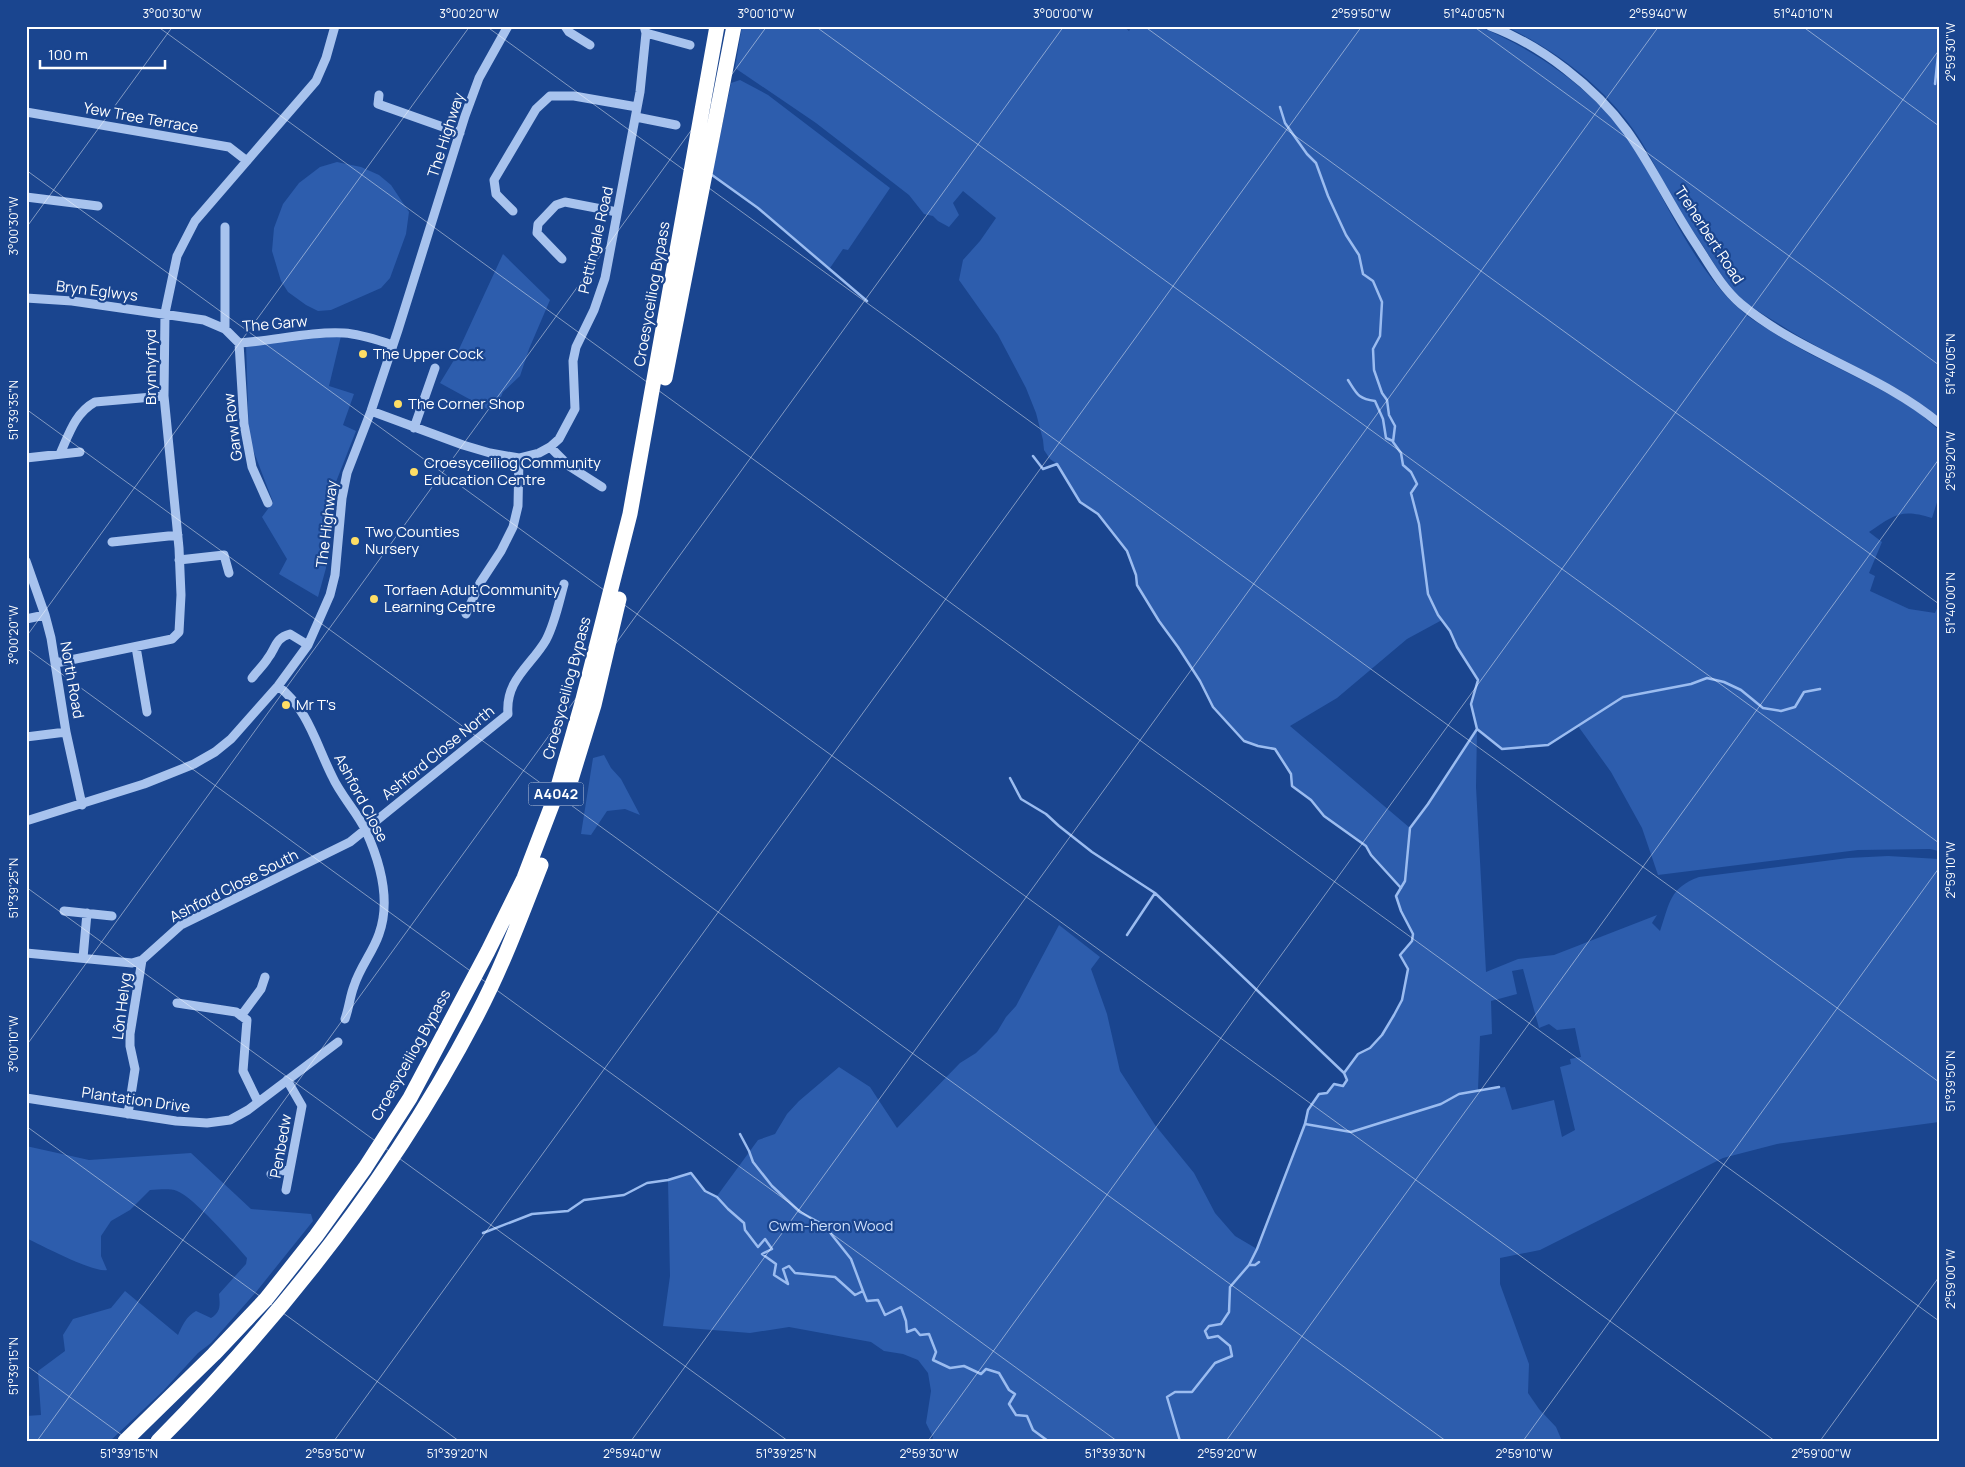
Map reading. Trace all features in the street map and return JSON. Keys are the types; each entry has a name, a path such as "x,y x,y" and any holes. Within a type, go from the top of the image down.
{"highway":[{"name":"Croesyceiliog Bypass","path":"126,1441 214,1354 266,1299 316,1236 365,1168 410,1098 459,1007 524,878 558,788 582,703 630,514 718,26"},
{"name":"Croesyceiliog Bypass","path":"158,1441 209,1389 260,1332 356,1209 399,1148 440,1083 476,1017 509,948 564,804 594,705 638,517 734,26"}],"street":[{"name":"Brynhyfryd","path":"56,663 172,639 179,632 178,535 164,396 165,313 173,267 187,234 204,210 316,81 326,58 335,26"},
{"name":"The Highway","path":"26,821 82,805 168,775 194,764 215,752 231,739 278,686 308,645 330,595 335,575 342,498 347,473 371,411 479,78 508,26"},
{"path":"564,26 569,32 590,45"},
{"name":"Treherbert Road","path":"1490,26 1527,43 1554,61 1592,92 1611,111 1646,161 1680,220 1722,283 1742,304 1799,343 1876,382 1922,409 1939,423"},
{"name":"Pettingale Road","path":"371,411 414,428 490,453 519,458 539,454 559,439 575,410 573,361 576,348 594,310 605,278 636,117 645,29 690,45"},
{"path":"379,95 378,104 460,133"},
{"path":"518,200 511,209 496,194 494,180 536,109 550,96 574,96 637,107"},
{"name":"Yew Tree Terrace","path":"26,112 229,148 247,161"},
{"path":"636,117 676,125"},
{"path":"26,197 98,206"},
{"path":"562,259 536,230 538,224 556,205 565,202 617,212"},
{"path":"224,329 225,227"},
{"path":"554,251 562,244"},
{"name":"Bryn Eglwys","path":"26,298 72,301 165,313"},
{"name":"The Garw","path":"165,313 204,320 224,329 239,343 325,333 344,333 365,336 393,345"},
{"name":"Garw Row","path":"239,343 244,424 252,467 268,504"},
{"path":"414,428 435,368"},
{"path":"60,454 75,421 85,407 95,402 164,396"},
{"path":"550,447 569,466 602,488"},
{"path":"26,458 80,452"},
{"path":"466,614 480,584 514,527 518,506 519,458"},
{"path":"112,542 178,535"},
{"path":"179,560 224,556 229,573"},
{"name":"North Road","path":"26,562 45,616 56,663 66,732 82,805"},
{"name":"Ashford Close North","path":"365,829 508,714 508,706 516,678 535,656 547,638 564,584"},
{"path":"26,619 45,616"},
{"path":"252,678 269,658 278,639 290,634 308,645"},
{"path":"136,647 147,712"},
{"name":"Ashford Close","path":"278,686 289,695 303,712 339,790 365,829 378,859 384,884 383,914 379,934 354,985 345,1019"},
{"path":"26,737 66,732"},
{"name":"Ashford Close South","path":"142,960 181,925 338,849 350,842 365,829"},
{"path":"64,911 112,916"},
{"path":"83,958 88,913"},
{"path":"26,953 132,963 142,960"},
{"name":"Lôn Helyg","path":"128,1114 136,1069 130,1046 130,1034 142,960"},
{"path":"241,1016 262,989 265,977"},
{"path":"177,1003 236,1012 247,1020 243,1071 258,1102"},
{"name":"Plantation Drive","path":"26,1098 176,1122 207,1123 230,1120 248,1110 338,1042"},
{"name":"Penbedw","path":"286,1190 302,1106 287,1080"},
{"path":"271,1174 290,1169"}],"green space":[{"name":"Cwm-heron Wood","path":"742,26 1123,26 1129,31 1132,26 1478,26 1502,37 1549,64 1591,97 1610,117 1642,160 1674,220 1712,279 1745,314 1802,350 1876,387 1916,410 1939,430 1939,496 1932,518 1913,514 1898,515 1869,532 1882,542 1869,573 1875,576 1870,591 1909,609 1935,613 1939,604 1939,851 1930,849 1858,850 1658,875 1642,828 1611,772 1578,726 1548,745 1502,749 1477,729 1476,787 1486,972 1518,959 1554,955 1657,915 1652,923 1660,931 1669,905 1676,892 1689,881 1699,877 1848,858 1888,856 1939,859 1939,1122 1777,1144 1723,1158 1540,1250 1500,1258 1500,1284 1529,1364 1528,1393 1539,1409 1556,1427 1562,1441 932,1441 933,1437 926,1423 931,1391 928,1373 918,1360 903,1354 884,1351 871,1342 789,1327 750,1333 663,1326 670,1276 668,1180 691,1173 705,1191 717,1196 758,1140 775,1134 787,1114 799,1101 839,1067 870,1087 897,1128 960,1063 976,1053 997,1032 1006,1017 1016,1006 1059,925 1100,957 1091,969 1107,1014 1120,1071 1155,1125 1194,1173 1215,1213 1235,1236 1257,1249 1281,1190 1308,1110 1319,1094 1327,1093 1334,1084 1343,1086 1347,1080 1344,1073 1358,1054 1370,1048 1382,1035 1402,1000 1408,969 1400,955 1412,941 1413,934 1401,911 1396,896 1401,888 1371,855 1366,846 1324,816 1311,800 1292,786 1291,774 1275,749 1244,741 1213,707 1200,681 1137,585 1136,575 1127,551 1098,514 1080,502 1057,464 1050,459 1044,450 1036,413 1026,388 998,335 959,280 963,260 980,241 996,218 963,191 953,203 959,215 949,227 933,216 924,214 909,195 816,123 735,68","holes":["1442,620 1478,680 1471,704 1477,729 1410,828 1290,726 1337,698 1407,639","1523,969 1539,1028 1549,1024 1557,1030 1575,1028 1581,1057 1570,1059 1571,1064 1560,1067 1575,1130 1562,1137 1554,1100 1512,1110 1505,1087 1478,1090 1480,1036 1492,1034 1491,1001 1517,994 1512,971"]},
{"path":"1505,26 1939,26 1939,417 1881,379 1819,347 1759,312 1741,298 1723,277 1681,214 1641,141 1615,106 1572,66 1539,44"},
{"path":"740,80 768,95 890,188 848,250 843,249 830,268 758,208 712,175 731,83"},
{"path":"337,162 361,167 379,175 391,185 409,212 406,234 390,278 381,288 331,310 318,311 288,292 281,281 272,251 274,228 283,204 299,183 320,167"},
{"path":"503,254 550,300 529,349 520,376 503,392 496,409 491,411 440,383 454,360"},
{"path":"341,336 329,386 354,394 343,425 356,431 334,487 326,568 318,597 279,574 287,559 262,517 273,502 249,439 246,344"},
{"path":"604,755 611,768 621,779 640,815 625,809 607,811 591,835 581,834 593,758"},
{"path":"26,1146 89,1160 191,1153 251,1209 311,1214 313,1221 256,1292 211,1343 198,1353 163,1391 110,1441 26,1441 26,1416 41,1415 38,1371 65,1351 63,1335 73,1319 111,1308 125,1291 178,1335 185,1321 196,1311 211,1318 217,1313 220,1305 219,1294 246,1264 247,1258 193,1202 177,1191 171,1190 150,1190 130,1210 111,1221 101,1236 101,1256 107,1270 100,1270 79,1263 26,1238"}],"waterway":[{"path":"1935,84 1939,46"},
{"path":"1180,1441 1167,1397 1175,1392 1192,1392 1215,1363 1232,1356 1230,1346 1218,1336 1208,1338 1205,1331 1209,1326 1221,1324 1229,1312 1230,1287 1249,1265 1257,1249 1305,1124 1308,1110 1319,1094 1327,1093 1334,1084 1343,1086 1347,1080 1344,1073 1358,1054 1370,1048 1382,1035 1402,1000 1408,969 1400,955 1412,941 1413,934 1401,911 1396,896 1405,881 1410,828 1477,729 1471,704 1478,680 1457,647 1450,631 1438,615 1428,594 1419,524 1411,493 1417,484 1411,472 1403,465 1401,453 1393,442 1395,426 1389,415 1387,400 1382,393 1374,370 1373,349 1380,336 1382,302 1373,281 1363,274 1359,255 1346,235 1328,196 1316,163 1307,154 1285,123 1280,107"},
{"path":"712,175 758,208 867,301"},
{"path":"1348,380 1358,395 1375,401 1383,419 1386,438 1393,441"},
{"path":"1033,456 1043,469 1057,464 1080,502 1098,514 1127,551 1136,575 1137,585 1200,681 1213,707 1244,741 1275,749 1291,774 1292,786 1311,800 1324,816 1366,846 1371,855 1401,888"},
{"path":"1477,729 1502,749 1548,745 1623,697 1691,684 1707,678 1724,682 1741,690 1763,708 1781,711 1795,707 1804,692 1820,689"},
{"path":"1010,778 1021,799 1046,814 1092,852 1155,893 1344,1073"},
{"path":"1127,935 1155,893"},
{"path":"1305,1124 1351,1132 1441,1104 1459,1094 1499,1087"},
{"path":"740,1134 753,1162 772,1186 800,1212 824,1225 851,1259 863,1291"},
{"path":"483,1233 532,1214 568,1211 584,1200 624,1195 647,1183 668,1180 691,1173 705,1191 717,1197 744,1223 745,1230 758,1247 765,1239 772,1249 762,1254 776,1264 774,1275 788,1284 783,1269 789,1266 795,1273 835,1277 855,1295 863,1291 867,1301 878,1300 885,1315 901,1307 906,1321 907,1332 915,1329 920,1335 929,1334 936,1352 933,1360 950,1368 964,1366 981,1374 986,1369 999,1373 1009,1390 1015,1394 1009,1404 1016,1415 1027,1416 1033,1430 1048,1441"},
{"path":"1249,1265 1255,1265 1259,1262"}],"place":[{"name":"The Upper Cock","path":"363,354"},
{"name":"The Corner Shop","path":"398,404"},
{"name":"Croesyceiliog Community Education Centre","path":"414,472"},
{"name":"Two Counties Nursery","path":"355,541"},
{"name":"Torfaen Adult Community Learning Centre","path":"374,599"},
{"name":"Mr T's","path":"286,705"}]}
